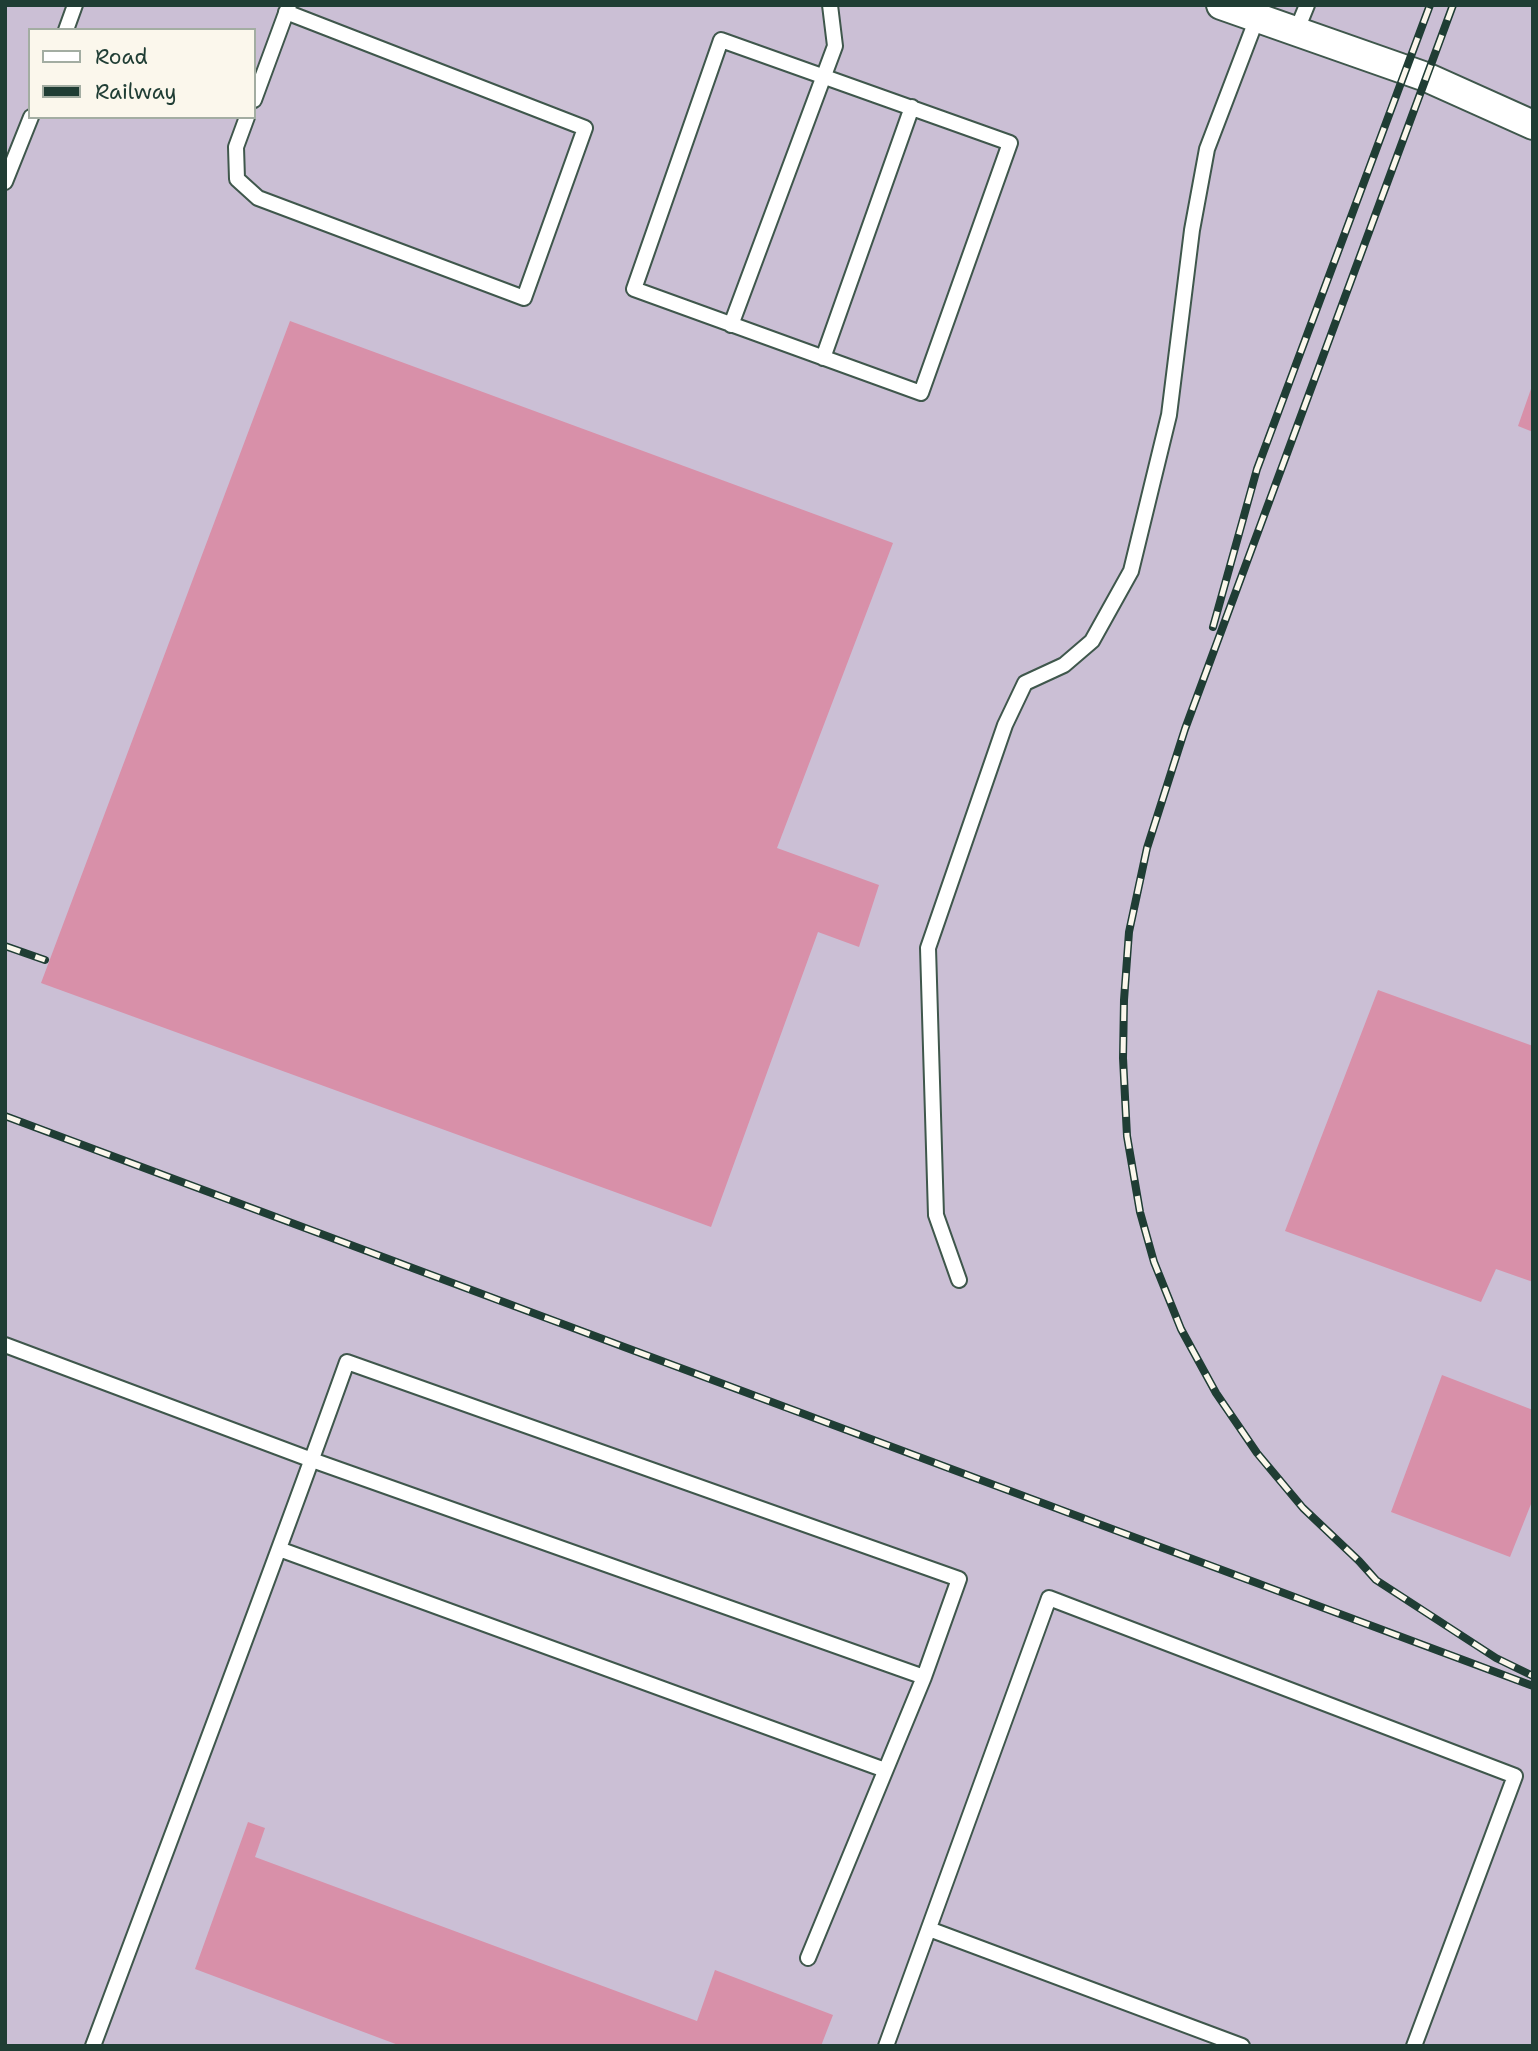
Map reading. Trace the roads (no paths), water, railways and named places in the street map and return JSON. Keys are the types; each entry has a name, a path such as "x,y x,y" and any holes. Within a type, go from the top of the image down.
{"street":[{"path":"1221,5 1426,77 1533,125"}],"lane":[{"path":"67,28 75,5"},
{"path":"731,325 835,46 830,5"},
{"path":"1296,32 1307,5"},
{"path":"246,119 236,147 237,179 258,198 524,298 585,128 287,9 256,94"},
{"path":"959,1280 936,1215 928,948 1005,725 1025,683 1064,665 1092,641 1131,570 1169,415 1192,230 1207,149 1257,18"},
{"path":"721,40 912,107 1010,143 921,393 634,289 721,40"},
{"path":"823,358 912,107"},
{"path":"5,182 30,119"},
{"path":"5,1345 312,1460 924,1677"},
{"path":"93,2046 347,1362 958,1579 924,1677 808,1958"},
{"path":"279,1549 885,1770"},
{"path":"886,2046 1049,1598 1515,1776 1414,2046"},
{"path":"929,1929 1242,2046"}],"railway":[{"path":"1213,627 1257,469 1430,5"},
{"path":"1453,5 1185,729 1147,848 1129,932 1123,1058 1127,1136 1140,1212 1154,1262 1181,1329 1216,1393 1257,1453 1303,1508 1376,1580 1496,1658 1533,1676"},
{"path":"5,946 45,960"},
{"path":"5,1116 1533,1686"}]}
